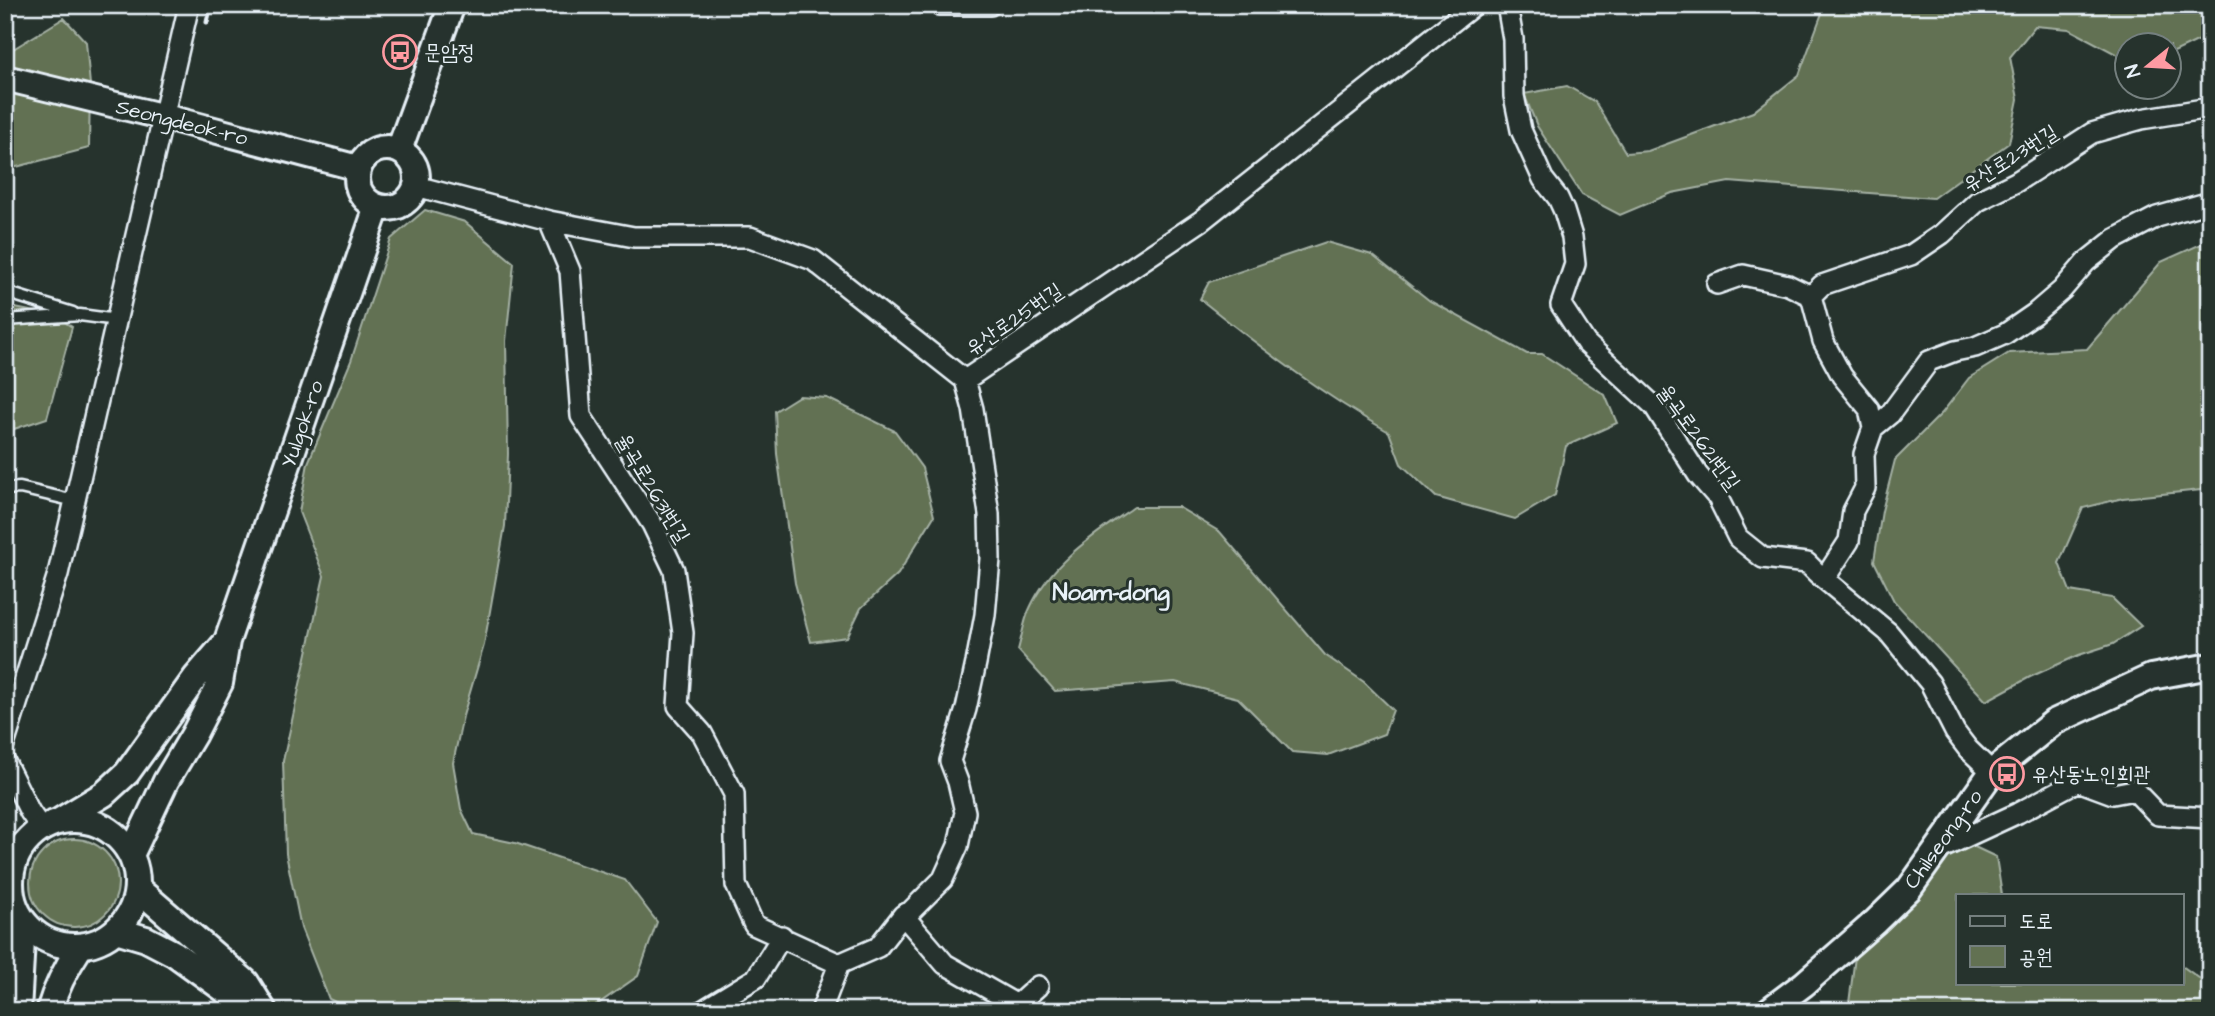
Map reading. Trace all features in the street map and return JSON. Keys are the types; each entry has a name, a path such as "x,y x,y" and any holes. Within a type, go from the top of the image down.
{"street":[{"path":"7,730 58,574 189,5"},
{"path":"399,150 452,5"},
{"path":"939,5 990,5"},
{"name":"유산로25번길","path":"903,915 911,911 943,879 958,846 965,813 950,761 966,709 976,663 985,615 990,559 989,514 973,408 965,380 1201,221 1474,5"},
{"name":"율곡로2621번길","path":"1507,5 1513,39 1514,96 1521,130 1542,179 1558,198 1572,237 1575,264 1562,305 1586,343 1654,406 1698,475 1718,498 1738,538 1763,558 1807,563 1888,632 1930,683 1955,732 1992,772"},
{"name":"Seongdeok-ro","path":"5,78 358,168"},
{"name":"유산로23번길","path":"1811,296 1822,285 1911,255 1942,234 1978,201 2016,182 2092,133 2141,119 2210,108"},
{"path":"380,149 399,150 413,164 417,174 416,186 406,202 398,207 377,207 362,196 356,177 358,168 370,153 380,149"},
{"path":"416,186 549,221 634,237 750,237 813,260 965,380"},
{"path":"1873,428 1890,414 1929,361 2005,334 2062,290 2086,262 2115,239 2157,217 2210,202"},
{"name":"Yulgok-ro","path":"227,641 377,207"},
{"name":"율곡로2631번길","path":"549,221 570,271 581,415 652,524 674,569 683,634 678,706 702,733 734,794 736,886 754,925 839,964"},
{"path":"1717,284 1744,275 1788,285 1811,296 1823,341 1842,376 1869,409 1873,428 1864,454 1865,488 1853,511 1849,541 1825,578"},
{"path":"5,762 30,812 51,824 82,820 102,826 119,838 131,855 136,871 134,904 127,918 116,930 99,942 80,947 58,945 39,936 23,922 7,883 14,860 24,842 51,824 104,794 127,773 196,677 227,641"},
{"path":"131,855 166,781 220,683 227,641"},
{"name":"Chilseong-ro","path":"1769,1011 1804,984 1909,889 1992,772 2054,722 2151,677 2210,666"},
{"path":"1938,850 2078,781 2113,794 2134,790 2158,815 2210,818"},
{"path":"137,888 246,982 264,1011"},
{"path":"821,1011 839,964 878,947 903,915 945,964 1015,1008 1038,986"},
{"path":"18,1011 23,922"},
{"path":"116,930 146,939 175,954 236,998 264,1011"},
{"path":"702,1011 756,978 782,936"},
{"path":"49,1011 63,972 80,947"}],"lane":[{"path":"5,292 80,315 117,320"},
{"path":"5,320 80,315"},
{"path":"5,489 20,488 75,501"}],"green space":[{"path":"1825,5 2210,5 2210,35 2184,47 2184,32 2114,32 2114,53 2069,29 2035,26 2010,57 2018,99 2009,143 1933,198 1729,182 1672,193 1620,215 1582,195 1537,126 1524,94 1567,86 1595,102 1626,153 1648,151 1753,112 1799,75"},
{"path":"64,18 86,42 90,85 89,148 5,170 5,54"},
{"path":"425,210 465,222 514,263 506,341 508,454 505,526 484,645 463,716 453,763 461,809 473,834 515,843 625,880 657,922 638,976 588,1011 354,1011 329,999 301,928 286,854 283,761 324,576 299,512 308,463 351,361 391,239"},
{"path":"2210,240 2210,478 2201,490 2123,498 2083,508 2059,563 2070,591 2112,598 2141,626 2113,644 2079,655 1986,701 1894,601 1874,561 1882,511 1895,460 1942,413 1969,378 2009,353 2087,349 2161,262"},
{"path":"1326,242 1372,255 1430,301 1527,354 1542,354 1605,395 1617,423 1566,446 1555,495 1515,519 1436,497 1401,464 1389,432 1291,369 1200,299 1209,282"},
{"path":"5,306 55,316 72,327 47,418 5,432"},
{"path":"799,396 827,398 895,431 922,468 934,516 898,574 861,608 847,637 811,642 795,583 777,454 775,411"},
{"path":"1134,507 1178,507 1220,532 1325,655 1364,682 1393,710 1384,734 1328,755 1292,752 1238,698 1175,682 1055,691 1018,650 1028,613 1049,577 1062,563 1089,539"},
{"path":"74,839 91,843 105,852 114,866 118,883 114,900 105,914 91,923 74,927 57,923 43,914 34,900 30,883 34,866 43,852 57,843"},
{"path":"1962,841 1996,857 2002,894 1956,894 1956,984 2184,984 2184,967 2210,986 2210,1011 1848,1011 1857,941 1940,852"}],"railway":[{"path":"207,22 211,5"}],"place":[{"name":"문암정","path":"400,52"},
{"name":"유산동노인회관","path":"2007,774"}],"district":[{"name":"Noam-dong","path":"1111,592"}]}
